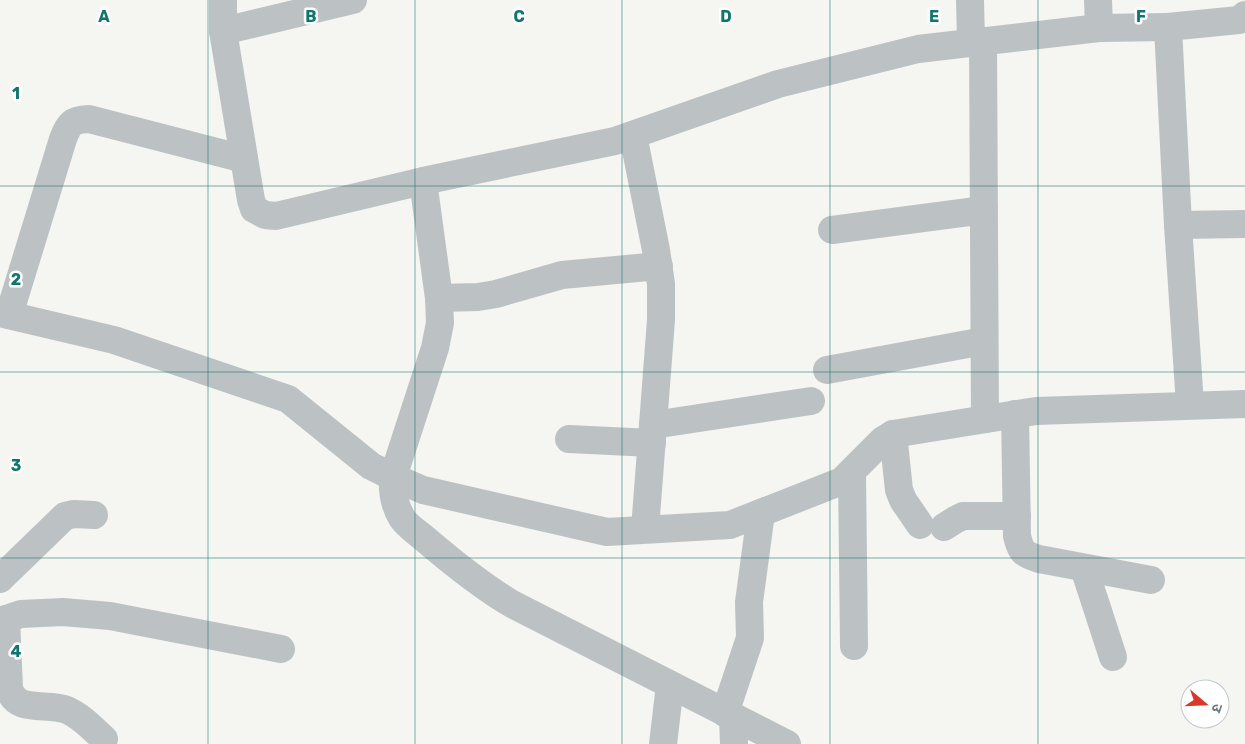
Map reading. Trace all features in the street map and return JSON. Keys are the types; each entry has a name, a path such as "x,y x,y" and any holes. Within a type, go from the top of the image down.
{"street":[{"path":"223,0 223,31 254,209 265,215 276,216 423,181 614,141 778,84 918,49 1099,28 1168,27 1239,20 1245,15"},
{"path":"223,31 354,0"},
{"path":"970,0 977,42 984,210 984,419"},
{"path":"1098,0 1099,28"},
{"path":"1168,27 1178,225 1190,405"},
{"path":"244,159 89,119 76,120 67,127 62,139 4,314 114,340 288,399 371,466 423,490 607,532 730,525 842,481 883,440 893,434 1036,411 1245,404"},
{"path":"634,135 661,284 661,320 645,530"},
{"path":"423,181 439,298 440,323 435,348 393,477 392,491 396,508 404,520 459,569 486,589 787,744"},
{"path":"832,230 984,210"},
{"path":"1178,225 1245,224"},
{"path":"439,298 478,297 496,294 562,275 659,266"},
{"path":"828,370 984,341"},
{"path":"569,439 653,434 811,401"},
{"path":"1015,414 1017,536 1020,548 1027,556 1038,560 1151,580"},
{"path":"893,434 899,490 903,500 932,526 963,516 1017,516"},
{"path":"852,473 854,646"},
{"path":"734,744 729,715 750,638 749,602 760,513"},
{"path":"0,578 65,516 74,514 94,515"},
{"path":"1084,568 1114,657"},
{"path":"104,739 78,716 68,710 25,705 11,697 3,620 21,614 63,612 110,616 281,649"},
{"path":"663,744 670,685"}]}
